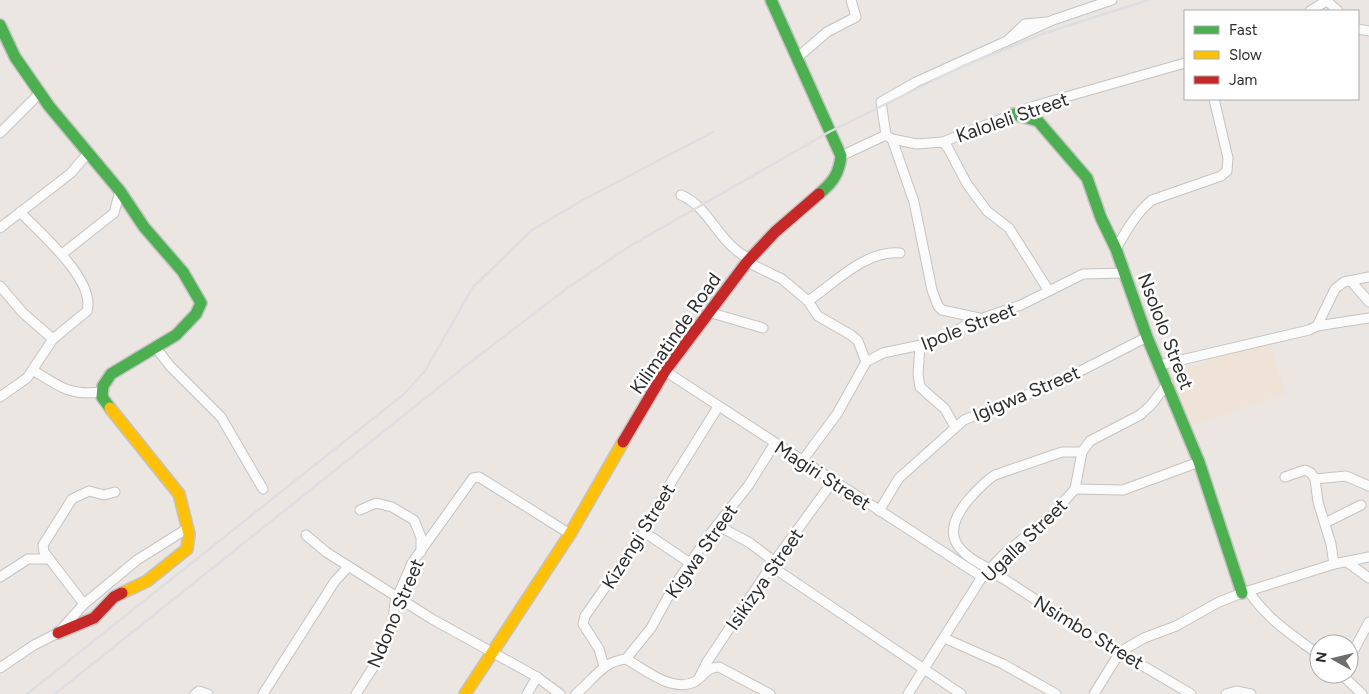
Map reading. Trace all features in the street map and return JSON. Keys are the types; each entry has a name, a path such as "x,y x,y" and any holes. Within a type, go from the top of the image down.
{"street":[{"path":"771,0 841,156 889,137"},
{"path":"797,58 827,32 856,17 851,0"},
{"path":"981,319 942,310 938,306 922,248 914,202 889,137 881,102 916,82 1049,22 1112,0"},
{"path":"1312,10 1327,0 1337,10"},
{"path":"0,25 14,57 40,93 120,191 144,227 190,281 201,303 194,318 156,348 111,374 106,379 101,392 102,397 113,413 179,494 188,528 189,542 183,553 147,581 114,597 94,618 34,645 0,668"},
{"name":"Kaloleli Street","path":"889,137 917,144 943,142 1034,106 1184,63"},
{"path":"0,133 40,93"},
{"path":"1116,248 1131,222 1152,200 1221,176 1227,171 1228,158 1214,100"},
{"name":"Nsololo Street","path":"1014,114 1038,121 1087,178 1101,218 1116,248 1147,336 1199,462 1245,592"},
{"path":"943,142 967,184 987,211 1009,228 1049,291"},
{"path":"0,228 71,173 88,153"},
{"name":"Kilimatinde Road","path":"465,694 570,534 665,371 748,260 775,232 832,183 839,171 841,156"},
{"path":"62,254 114,213 120,191"},
{"path":"681,196 691,200 700,207 728,245 748,260 782,279 808,301 818,316 858,341 866,362 837,414 802,461"},
{"path":"0,397 27,378 53,339 87,311 89,305 88,294 62,254 20,212"},
{"path":"808,301 855,266 883,254 900,253"},
{"name":"Ipole Street","path":"866,362 883,353 920,347 934,342 981,319 1021,305 1083,274 1125,273"},
{"path":"1317,326 1335,289 1344,282 1369,277"},
{"path":"1351,281 1369,302"},
{"path":"2,288 23,313 53,339"},
{"path":"0,300 2,288"},
{"path":"708,312 763,328"},
{"path":"1160,365 1297,334 1317,326 1369,318"},
{"name":"Igigwa Street","path":"879,511 899,478 955,427 970,416 1061,381 1147,336"},
{"path":"920,347 918,374 920,387 945,409 955,427"},
{"path":"156,348 170,366 221,417 263,489"},
{"path":"33,370 69,392 79,394 101,392"},
{"name":"Magiri Street","path":"665,371 879,511 987,572"},
{"path":"987,572 957,546 954,524 961,509 987,480 995,475 1062,452 1082,452 1090,441 1140,415 1151,406 1168,383"},
{"name":"Kizengi Street","path":"604,666 600,649 584,624 585,616 644,532 673,479 718,406"},
{"name":"Kigwa Street","path":"626,659 651,628 690,563 748,486 776,443"},
{"name":"Ugalla Street","path":"908,694 987,572 1019,541 1051,516 1075,489 1082,452"},
{"path":"1075,489 1123,490 1199,462"},
{"path":"1286,477 1305,470 1312,473 1315,479 1318,502 1325,523 1334,564"},
{"path":"1315,479 1346,476 1369,486"},
{"name":"Ndono Street","path":"356,694 374,666 390,634 398,597 412,563 469,483 476,477 570,534"},
{"name":"Isikizya Street","path":"700,678 712,656 773,564 833,481"},
{"path":"84,604 48,559 43,545 72,499 89,491 104,495 116,492"},
{"path":"360,510 376,503 392,507 414,520 421,537 421,552"},
{"path":"1325,523 1361,505"},
{"path":"717,525 750,543 773,564 962,694"},
{"path":"58,633 84,604 137,560 188,528"},
{"path":"644,532 690,563"},
{"path":"306,535 316,545 439,624 537,677 560,694"},
{"path":"1094,694 1120,652 1144,638 1176,626 1219,602 1245,592 1334,564 1369,557"},
{"path":"0,577 28,559 48,559"},
{"path":"1347,562 1369,578"},
{"path":"263,694 336,581 348,566"},
{"name":"Nsimbo Street","path":"987,572 1004,579 1090,635 1190,694"},
{"path":"1245,592 1284,631 1309,648"},
{"path":"1359,640 1369,622"},
{"path":"944,638 1003,664 1056,694"},
{"path":"576,694 589,684 604,666 626,659 655,678 675,685 691,684 710,668 719,667 770,694"},
{"path":"527,694 537,677"},
{"path":"1352,684 1362,694"},
{"path":"195,694 199,691 208,694"},
{"path":"1226,694 1236,691 1251,694"}],"shaded area":[{"path":"1268,340 1286,393 1186,428 1168,375"}],"railway":[{"path":"55,694 463,368 566,289 630,246 829,132 963,66 1045,33 1148,0"},
{"path":"27,694 404,394 425,371 473,287 532,230 581,201 713,132"}],"traffic: fast":[{"path":"771,0 841,156 839,168 834,177 819,194"},
{"path":"0,25 15,57 49,106 120,191 144,227 183,272 201,303 196,314 176,335 111,374 103,386 102,397 110,408"},
{"path":"1014,114 1038,121 1087,178 1101,218 1116,249 1147,337 1199,462 1242,593"}],"traffic: slow":[{"path":"110,408 179,494 189,534 187,549 147,581 122,593"},
{"path":"465,694 570,534 623,442"}],"traffic: jam":[{"path":"623,442 665,371 747,262 775,232 819,194"},
{"path":"58,633 94,618 114,597 122,593"}]}
